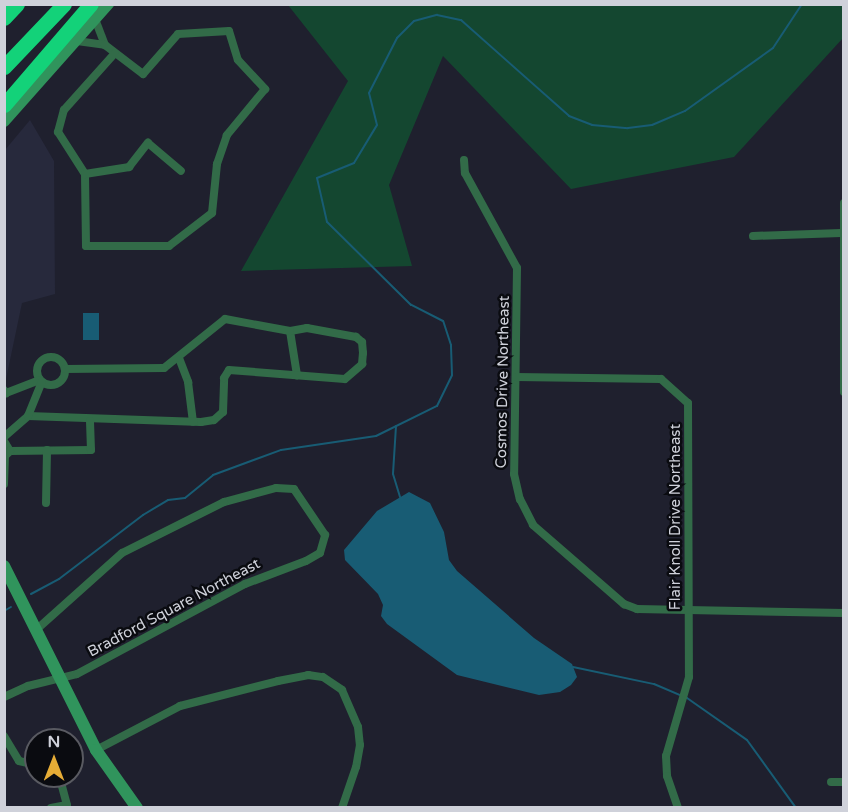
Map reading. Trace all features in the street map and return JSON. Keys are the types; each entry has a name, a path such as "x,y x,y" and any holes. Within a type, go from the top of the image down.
{"highway":[{"path":"4,18 17,4"},
{"path":"4,68 64,4"},
{"path":"4,105 93,12"}],"street":[{"path":"4,121 77,41 93,12 108,4"},
{"path":"93,12 105,45"},
{"path":"77,41 105,45 142,74 178,34 229,31 238,60 265,89 227,135 217,164 212,213 169,246 86,246 85,174 58,132 64,110 115,53"},
{"path":"85,174 129,167 148,143 181,171"},
{"name":"Cosmos Drive Northeast","path":"464,160 465,173 517,268 514,474 520,499 533,525 624,604 650,611 843,613"},
{"path":"843,203 841,232 843,392"},
{"path":"753,236 841,232"},
{"path":"28,416 90,421 193,422 214,420 223,412 224,378 229,370 345,379 353,375 362,364 362,342 356,337 307,328 290,331 225,319 179,358 158,368 65,369"},
{"path":"290,331 297,375"},
{"path":"10,451 4,439 28,416 41,381 37,366 47,357 60,361 65,369"},
{"path":"179,358 188,382 193,422"},
{"path":"4,390 6,393 41,381 59,382 65,369"},
{"name":"Flair Knoll Drive Northeast","path":"516,377 661,379 683,396 690,410 689,677 666,756 667,776 678,807"},
{"path":"4,484 5,456 10,451 91,450 90,421"},
{"path":"46,503 47,450"},
{"name":"Bradford Square Northeast","path":"36,630 122,552 224,502 276,488 294,489 325,536 320,553 306,561 245,584 87,669 59,679"},
{"path":"4,566 96,750 137,807"},
{"path":"96,750 180,706 308,675 323,678 342,690 358,727 360,745 356,767 342,807"},
{"path":"4,691 59,679"},
{"path":"4,697 28,687"},
{"path":"4,703 20,696 28,687"},
{"path":"4,736 19,760 24,761"},
{"path":"831,782 843,782"},
{"path":"51,807 67,804 62,788"}],"shaded area":[{"path":"30,120 54,161 55,294 22,303 5,384 5,150"}],"green space":[{"path":"288,5 843,5 843,38 734,157 571,189 443,56 389,185 412,266 241,271 348,81"}],"water":[{"path":"83,313 99,313 99,340 83,340"},
{"path":"409,492 430,503 444,532 449,560 457,571 534,638 572,664 577,677 571,685 560,692 539,695 457,675 387,624 381,616 383,605 378,594 345,560 344,550 377,511"}],"waterway":[{"path":"31,594 59,579 143,515 168,500 185,498 213,475 281,450 376,436 437,406 452,375 451,345 443,321 411,305 327,222 317,178 354,163 377,125 369,93 397,38 414,21 437,15 461,20 569,116 592,125 628,128 652,125 685,111 773,48 802,4"},
{"path":"396,426 393,474 400,497"},
{"path":"4,611 11,607"},
{"path":"573,667 654,684 687,698 747,740 796,808"}]}
